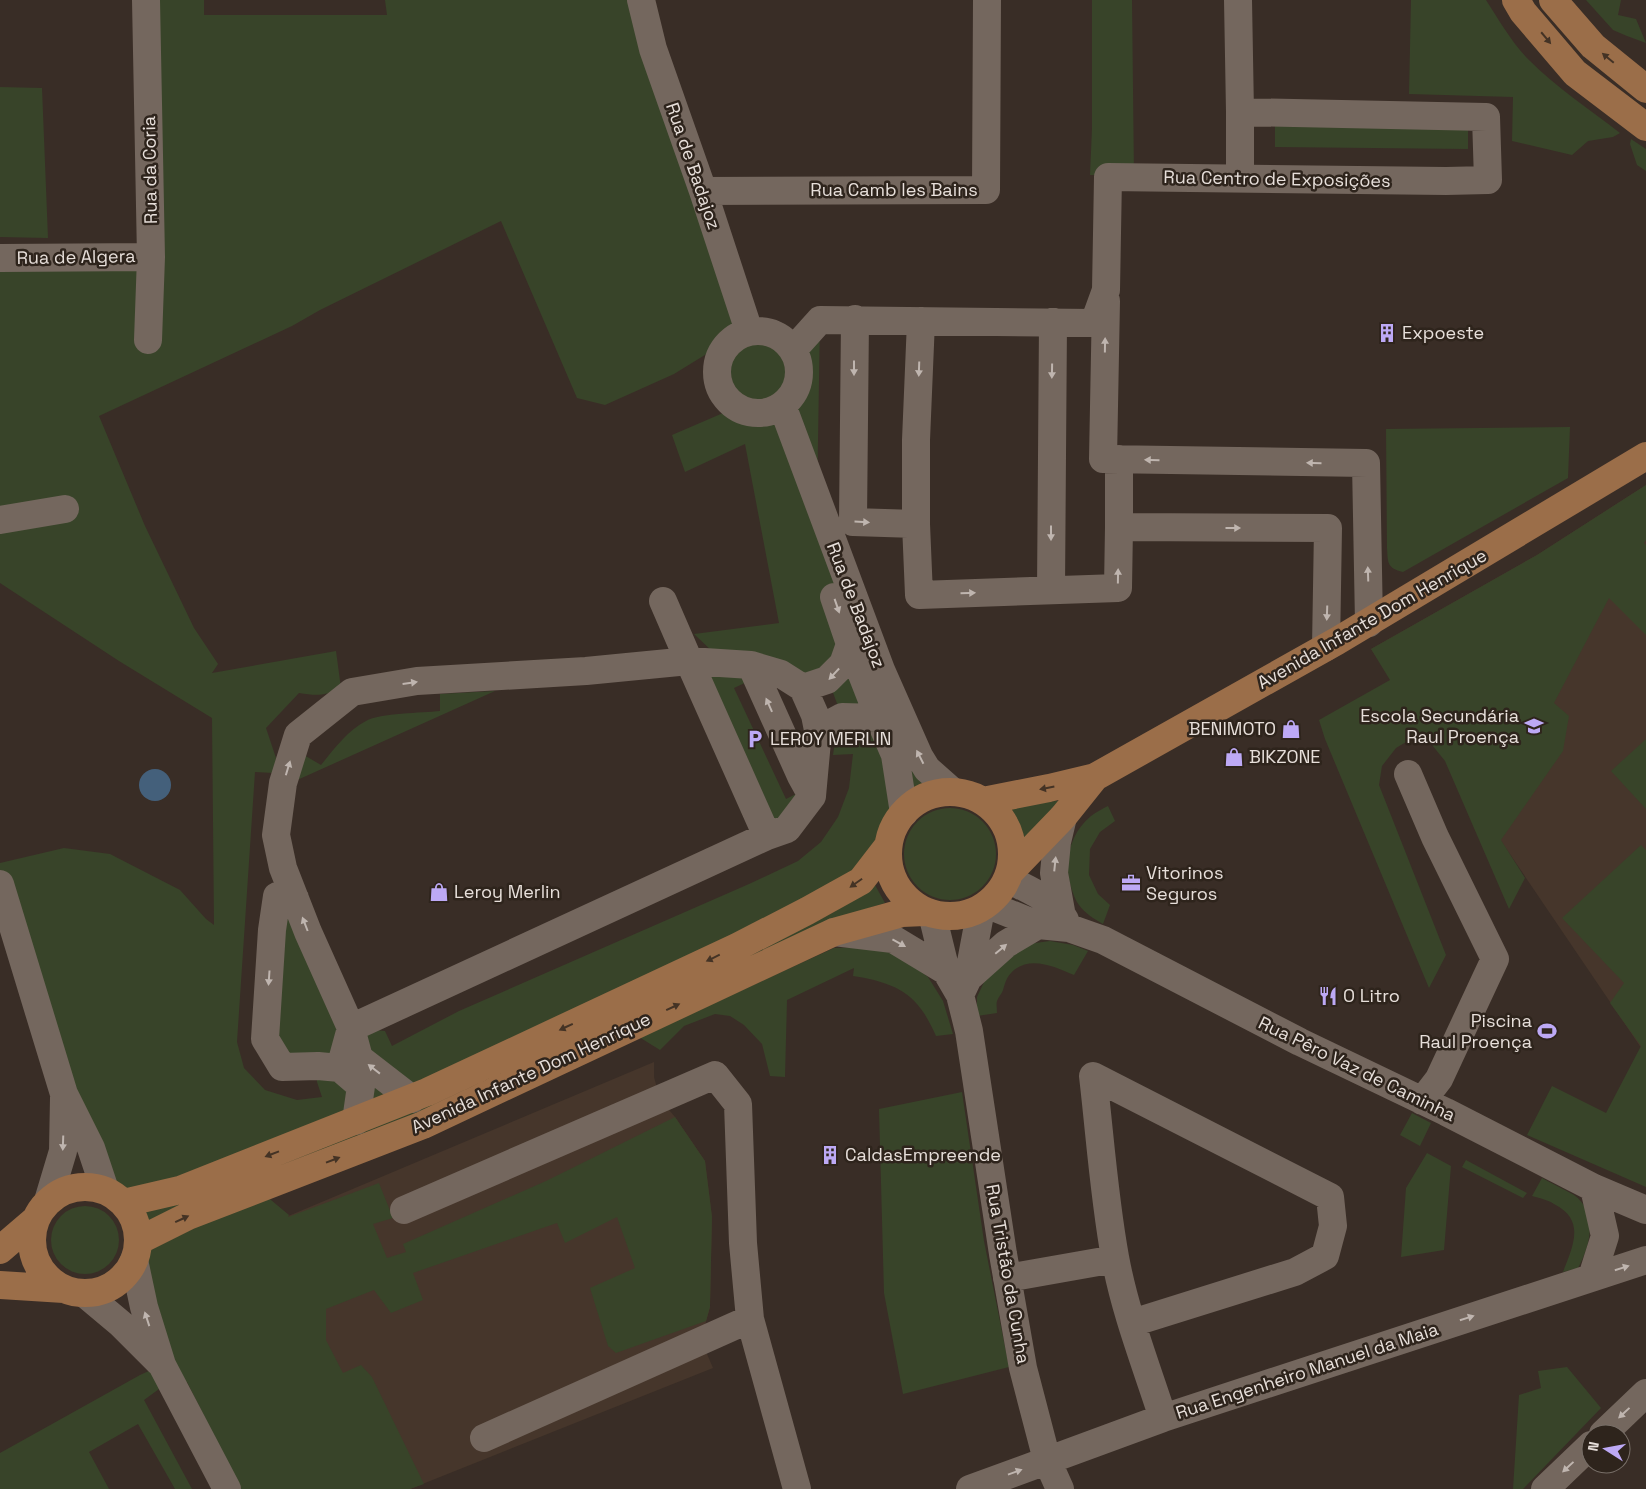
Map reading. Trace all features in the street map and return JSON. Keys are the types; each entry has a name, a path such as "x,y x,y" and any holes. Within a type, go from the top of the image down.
{"main road":[{"path":"1516,0 1523,12 1575,73 1646,127"},
{"path":"1553,0 1593,46 1646,89"},
{"name":"Avenida Infante Dom Henrique","path":"983,801 1095,777 1369,623 1646,456"},
{"name":"Avenida Infante Dom Henrique","path":"1009,875 1063,817 1095,777"},
{"path":"953,792 972,795 983,801 1002,818 1011,839 1013,855 1009,875 997,896 984,907 966,915 954,917 929,913 911,903 894,882 888,859 888,846 896,823 904,813 924,798 935,794 953,792"},
{"name":"Avenida Infante Dom Henrique","path":"114,1197 180,1190 412,1099 737,947 807,911 861,881 888,846"},
{"name":"Avenida Infante Dom Henrique","path":"136,1250 188,1216 423,1125 834,932 902,913 929,913"},
{"path":"0,1250 65,1190 75,1187 96,1187 114,1197 134,1220 136,1250 129,1270 114,1284 100,1291 74,1291 0,1285"},
{"path":"42,1210 32,1239 36,1260 47,1277 74,1291"}],"street":[{"name":"Rua da Coria","path":"146,0 151,257 148,340"},
{"name":"Rua de Badajoz","path":"641,0 653,49 703,191 749,331"},
{"name":"Rua Camb les Bains","path":"703,191 986,190 987,0"},
{"path":"1238,0 1240,178"},
{"name":"Rua Centro de Exposições","path":"793,350 820,320 1094,323 1106,290 1108,177 1488,180 1486,117 1240,112"},
{"name":"Rua de Algera","path":"0,258 151,257"},
{"path":"1106,290 1103,459 1366,463 1369,623"},
{"path":"855,319 853,522 916,524"},
{"path":"921,320 916,440 916,524 919,595 1118,588 1119,459"},
{"path":"1051,590 1053,322"},
{"path":"749,331 770,332 786,341 793,350 798,363 799,378 793,393 777,408 760,413 748,412 730,403 722,393 717,379 716,369 718,360 726,346 739,334 749,331"},
{"name":"Rua de Badajoz","path":"777,408 881,670 919,756 927,769 953,792"},
{"path":"777,408 850,644 898,762 904,813"},
{"path":"0,520 65,509"},
{"path":"1119,527 1328,528 1326,647"},
{"path":"663,601 767,836"},
{"path":"804,688 827,680 843,664 850,644"},
{"path":"350,1028 767,836 787,830 812,796 818,730 815,714 804,688 781,674 751,665 689,661 586,671 417,682 352,692 298,735 284,783 276,835 283,868 308,932 350,1028 359,1058 412,1099"},
{"path":"751,665 801,776 812,796"},
{"path":"818,730 842,717 879,718"},
{"path":"1408,774 1435,837 1495,959 1438,1079 1422,1101"},
{"path":"1056,921 1054,873 1063,817"},
{"path":"1009,875 1035,892 1056,921"},
{"path":"0,884 64,1094 114,1197"},
{"path":"295,898 277,896 272,930 265,1039 282,1066 340,1068 361,1086 356,1121"},
{"path":"958,982 984,907 1056,921"},
{"name":"Rua Tristão da Cunha","path":"929,913 958,982 969,1031 1007,1278 1023,1368 1047,1460 1060,1489"},
{"path":"958,982 1006,944 1056,921"},
{"name":"Rua Pêro Vaz de Caminha","path":"1056,921 1103,940 1300,1042 1594,1188 1646,1210"},
{"path":"834,932 893,939 958,982"},
{"path":"340,1068 350,1028"},
{"path":"404,1210 715,1075 738,1104 743,1243 750,1319 797,1489"},
{"path":"1132,1323 1295,1272 1325,1256 1333,1226 1330,1197 1093,1076 1103,1180 1115,1258 1132,1323 1163,1418"},
{"path":"42,1210 63,1151 64,1094"},
{"path":"1592,1277 1605,1236 1594,1188"},
{"path":"136,1250 144,1307 162,1365 227,1489"},
{"path":"1007,1278 1115,1258"},
{"name":"Rua Engenheiro Manuel da Maia","path":"970,1489 1163,1418 1646,1260"},
{"path":"74,1291 121,1324 162,1365"},
{"path":"484,1438 750,1319"},
{"path":"1613,1424 1646,1393"},
{"path":"1545,1489 1581,1455"}],"shaded area":[{"name":"Escola Secundária Raul Proença","path":"1646,485 1646,1055 1371,649 1537,555"},
{"path":"654,1062 654,1077 660,1099 675,1117 705,1161 712,1217 710,1307 701,1340 713,1368 410,1489 234,1239"}],"green space":[{"path":"146,0 204,0 204,15 387,15 385,0 641,0 739,334 674,374 605,405 577,398 501,221 320,310 292,326 99,416 145,526 194,628 218,664 212,673 336,651 341,688 320,695 299,693 266,728 276,758 274,773 255,772 237,1042 244,1068 265,1090 297,1100 322,1097 317,1082 317,1066 282,1067 265,1039 277,896 350,1028 385,1031 392,1046 459,1011 798,861 821,842 838,817 849,788 853,754 833,755 836,735 842,717 825,671 816,676 712,651 694,634 779,623 745,444 685,472 672,435 737,407 760,413 779,407 792,394 798,376 797,356 820,320 817,502 913,766 924,786 911,790 892,834 861,881 356,1121 115,1196 0,884 0,863 64,848 110,854 180,890 206,919 214,925 212,718 119,661 0,583 0,258 151,257"},
{"path":"1092,0 1132,0 1134,177 1090,175"},
{"path":"1411,0 1486,0 1511,39 1539,70 1620,133 1613,137 1588,141 1572,155 1512,141 1513,97 1409,94"},
{"path":"1586,0 1621,0 1618,15 1636,19 1646,43 1613,30"},
{"path":"0,87 42,88 48,238 0,237"},
{"path":"1275,124 1468,127 1468,149 1275,147"},
{"path":"1631,139 1646,149 1646,171 1637,165 1630,144"},
{"path":"758,335 772,338 784,346 792,358 795,372 792,386 784,398 772,406 758,409 744,406 732,398 724,386 721,372 724,358 732,346 744,338"},
{"path":"1570,427 1568,478 1403,572 1391,567 1388,561 1387,548 1386,429"},
{"path":"1646,485 1646,540 1644,543 1646,545 1646,635 1609,598 1554,703 1569,716 1563,751 1501,840 1525,878 1509,909 1445,761 1428,740 1411,739 1396,748 1382,766 1379,785 1446,955 1429,988 1325,739 1319,720 1390,680 1371,649 1537,555"},
{"path":"716,675 741,675 749,681 734,688 786,799 800,792 786,817 770,820 707,679"},
{"path":"495,691 295,781 304,755 321,765 347,735 359,725 372,718 440,711 440,694"},
{"path":"1646,739 1646,809 1611,771"},
{"path":"1068,799 1023,840 1018,822 1010,808"},
{"path":"1108,806 1115,821 1100,832 1090,849 1089,875 1098,894 1110,905 1103,924 1081,908 1074,896 1069,877 1068,858 1073,839 1084,823 1091,816"},
{"path":"950,808 968,811 983,821 993,836 996,854 993,872 983,887 968,897 950,900 932,897 917,887 907,872 904,854 907,836 917,821 932,811"},
{"path":"1641,845 1646,850 1646,1187 1527,1135 1552,1086 1606,1113 1641,1046 1610,1003 1624,983 1562,918"},
{"path":"875,885 885,903 850,914 527,1068 142,1225 140,1218 134,1212 745,958 834,912"},
{"path":"1050,941 1073,945 1088,951 1074,975 1051,966 1034,963 1025,964 1018,967 1007,979 997,1001 997,1013 977,1016 977,997 985,980 1004,956 1028,944"},
{"path":"870,947 901,956 928,977 943,1001 953,1034 936,1036 915,1001 890,985 853,976 854,968 787,1000 785,1077 770,1076 762,1044 744,1025 730,1016 715,1014 684,1026 660,1050 639,1037 834,948"},
{"path":"962,1092 984,1241 1009,1367 903,1394 884,1293 879,1109"},
{"path":"1412,1113 1431,1123 1420,1146 1400,1135"},
{"path":"675,1117 705,1161 712,1217 710,1307 706,1321 616,1353 608,1346 590,1288 635,1268 617,1217 565,1243 557,1223 413,1273 423,1300 391,1313 374,1290 326,1309 326,1340 343,1373 361,1365 372,1377 424,1484 410,1489 241,1489 187,1382 173,1386 170,1381 144,1400 192,1489 175,1489 138,1424 89,1452 109,1489 0,1489 0,1453 140,1375 162,1365 134,1260 171,1238 265,1195 289,1215 288,1217 379,1183 393,1218 373,1224 387,1258 406,1252 403,1244 546,1181"},
{"path":"1427,1153 1451,1166 1444,1250 1401,1257 1406,1188"},
{"path":"1466,1160 1527,1193 1523,1198 1462,1167"},
{"path":"1542,1178 1574,1195 1582,1202 1587,1211 1590,1230 1589,1240 1578,1268 1563,1272 1573,1243 1574,1226 1570,1218 1564,1210 1552,1203 1532,1196"},
{"path":"92,1206 104,1212 113,1221 119,1233 117,1253 109,1264 92,1274 78,1274 61,1264 53,1253 51,1233 61,1216 72,1208"},
{"path":"1567,1367 1601,1408 1586,1424 1581,1424 1581,1429 1523,1489 1513,1489 1519,1395 1541,1388 1538,1371"}],"water":[{"path":"155,769 166,774 171,785 166,796 155,801 144,796 139,785 144,774"}],"place":[{"name":"Expoeste","path":"1387,333"},
{"name":"Escola Secundária Raul Proença","path":"1534,726"},
{"name":"BENIMOTO","path":"1291,729"},
{"name":"LEROY MERLIN","path":"755,739"},
{"name":"BIKZONE","path":"1234,757"},
{"name":"Vitorinos Seguros","path":"1131,883"},
{"name":"Leroy Merlin","path":"439,892"},
{"name":"O Litro","path":"1328,996"},
{"name":"Piscina Raul Proença","path":"1547,1031"},
{"name":"CaldasEmpreende","path":"830,1155"}]}
